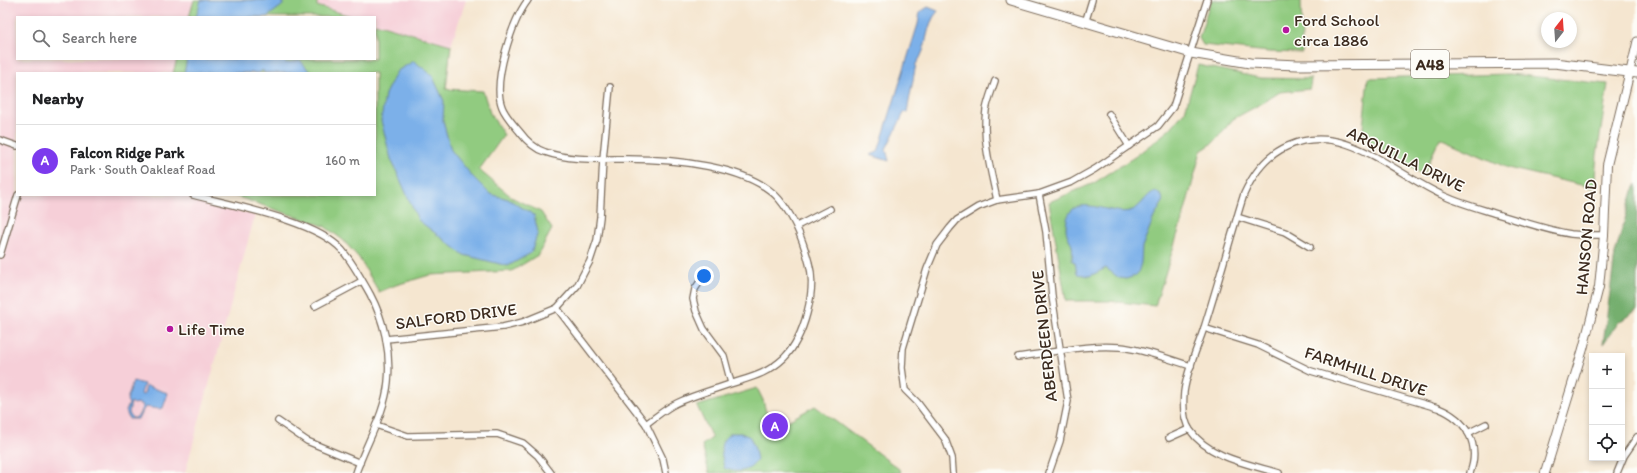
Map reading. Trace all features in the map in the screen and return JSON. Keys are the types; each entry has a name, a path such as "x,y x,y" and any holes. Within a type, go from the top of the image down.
{"main road":[{"name":"A48","path":"1011,0 1084,23 1190,53 1250,64 1554,63 1633,72"},
{"name":"HANSON ROAD","path":"1545,473 1583,349 1599,287 1604,236 1607,165 1633,72"}],"street":[{"path":"528,0 518,17 501,69 498,88 501,106 512,124 525,139 543,152 563,157 684,162 711,167 742,176 769,190 781,202 797,226 811,270 812,286 801,331 790,351 773,367 759,375 676,404 646,424"},
{"path":"1084,23 1092,0"},
{"path":"953,473 952,458 945,439 917,402 905,390 902,368 903,348 931,257 943,236 950,228 966,214 978,207 997,200 1039,194 1072,182 1158,126 1173,107 1207,0"},
{"path":"1633,72 1637,41"},
{"path":"995,81 986,110 985,124 986,142 997,200"},
{"name":"SALFORD DRIVE","path":"386,339 503,327 523,322 557,308 576,286 590,261 597,240 610,87"},
{"path":"1109,114 1129,146"},
{"name":"ARQUILLA DRIVE","path":"1189,429 1186,422 1183,400 1191,366 1249,183 1271,156 1294,143 1308,140 1333,139 1354,146 1394,167 1439,194 1463,204 1572,234 1604,236"},
{"path":"0,140 16,146"},
{"name":"ABERDEEN DRIVE","path":"1039,194 1046,232 1052,296 1068,401 1060,441 1049,473"},
{"path":"0,255 18,196"},
{"path":"197,196 246,208 307,227 326,237 342,250 362,281 375,304 386,339 389,365 388,383 383,406 356,473"},
{"path":"797,226 830,209"},
{"path":"1237,217 1285,232 1310,247"},
{"path":"701,280 695,289 692,299 704,329 724,356 731,384"},
{"path":"315,306 362,281"},
{"path":"557,308 646,424 663,459 666,473"},
{"name":"FARMHILL DRIVE","path":"1204,328 1258,345 1311,371 1445,411 1458,419 1468,433 1473,449 1473,460 1470,473"},
{"path":"1018,357 1090,348 1120,347 1191,366"},
{"path":"278,421 307,441 360,463"},
{"path":"376,424 408,436 497,434 523,443 538,456 551,473"},
{"path":"1468,433 1486,424"},
{"path":"1169,438 1189,429 1201,442 1223,456 1279,473"},
{"path":"1617,473 1624,456 1637,437"}],"shaded area":[{"path":"0,0 194,0 189,16 16,16 16,60 177,60 173,72 16,72 16,196 201,196 200,202 255,215 185,473 0,473"},
{"path":"317,0 466,0 451,45 376,23 376,16 351,16 317,6"}],"green space":[{"path":"194,0 317,0 317,6 351,16 189,16"},
{"path":"1211,0 1301,0 1302,53 1269,52 1203,45 1199,38"},
{"path":"376,23 451,45 446,89 483,91 490,113 504,135 479,170 513,198 541,212 552,229 538,255 512,271 430,275 396,285 379,292 359,258 343,240 324,226 235,196 376,196 376,72 173,72 177,60 376,60"},
{"path":"1198,65 1260,78 1311,79 1310,89 1280,92 1233,119 1213,143 1201,151 1184,214 1155,306 1109,301 1066,301 1049,202 1094,183 1136,156 1170,129 1185,111"},
{"path":"1509,74 1608,84 1597,155 1594,188 1508,168 1440,138 1423,175 1362,137 1368,78"},
{"path":"1637,184 1637,310 1619,322 1603,344 1615,254 1633,191"},
{"path":"757,388 763,400 766,412 786,422 815,406 899,469 901,473 709,473 702,445 712,438 697,406"}],"water":[{"path":"201,0 283,0 283,5 268,16 196,16"},
{"path":"928,7 938,11 930,23 923,51 916,64 907,112 904,113 886,149 889,161 870,155 878,152 918,24 920,12"},
{"path":"187,60 284,60 286,63 300,60 310,72 264,72 263,70 260,72 184,72"},
{"path":"414,61 432,75 444,101 443,121 451,150 472,176 490,194 508,199 534,215 538,232 531,253 508,266 464,255 418,220 391,159 381,121 385,94 397,71"},
{"path":"1155,191 1162,196 1163,202 1154,217 1142,247 1141,263 1138,273 1135,276 1126,279 1119,278 1106,268 1090,276 1077,274 1075,262 1072,261 1072,246 1066,228 1068,216 1073,209 1081,206 1090,206 1129,211 1137,208"},
{"path":"133,381 144,384 142,395 144,394 146,386 168,393 163,408 159,409 145,407 138,419 129,419 126,411 129,404 127,400","holes":["131,402 134,404 136,403 143,405 139,415 132,418 129,413"]},
{"path":"731,433 741,433 750,437 755,449 757,460 746,470 733,471 724,468 721,448 723,440"}],"place":[{"name":"Ford School circa 1886","path":"1286,30"},
{"name":"Life Time","path":"170,329"},
{"name":"Falcon Ridge Park","path":"775,426"}]}
